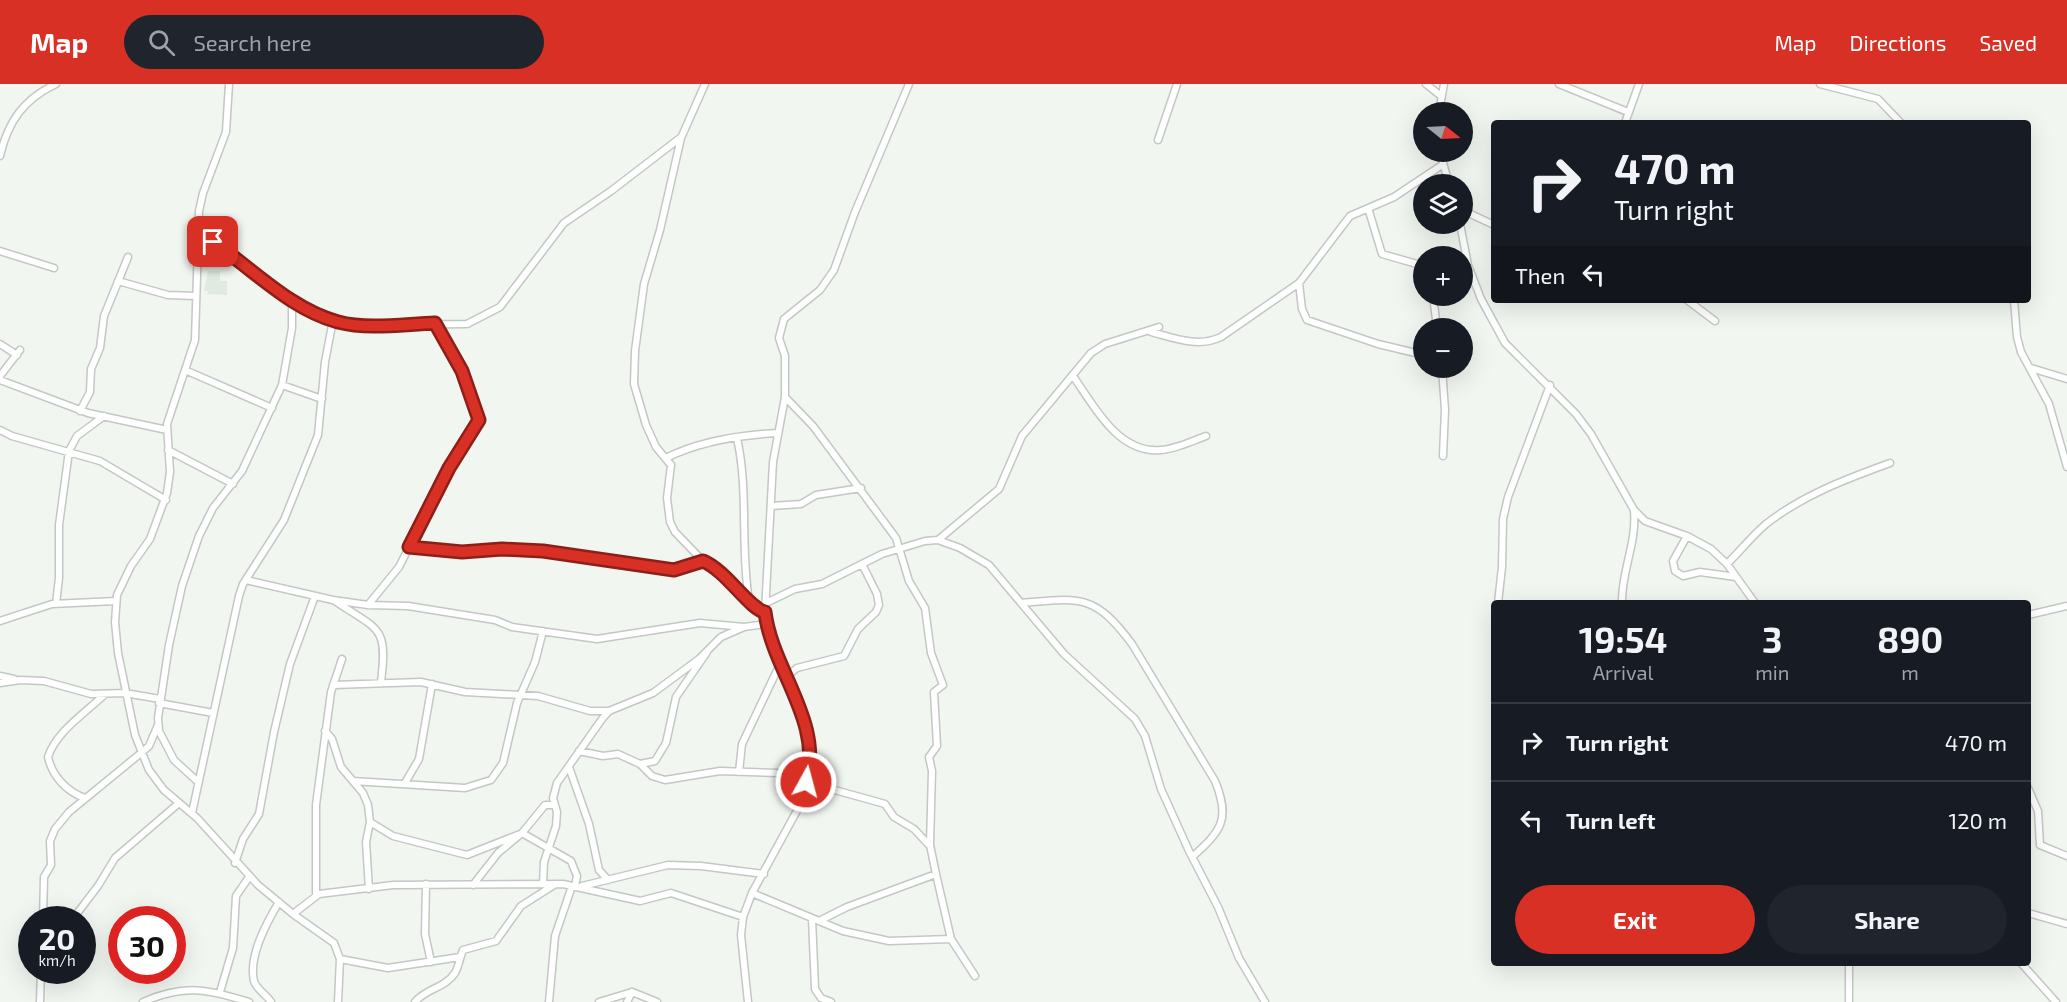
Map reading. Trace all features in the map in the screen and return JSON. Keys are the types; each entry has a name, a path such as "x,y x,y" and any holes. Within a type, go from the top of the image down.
{"street":[{"path":"0,156 7,131 28,101 56,84"},
{"path":"229,84 226,132 203,193 199,233 195,340 170,407 167,430 170,472 166,500 150,539 127,572 116,601 117,653 141,753 157,782 192,813 249,877 293,914 334,943 340,959 338,1002"},
{"path":"705,84 681,138 660,230 644,284 634,358 634,384 646,424 656,447 666,458 672,470 667,494 670,522 675,532 703,561 721,570 759,611 765,612"},
{"path":"748,1002 742,956 743,917 752,893 799,807 809,774 809,741 766,624 764,604 773,462 785,397 785,357 779,338 783,322 820,290 834,270 855,212 909,84"},
{"path":"1158,140 1177,84"},
{"path":"1426,84 1440,96"},
{"path":"1440,102 1444,84"},
{"path":"1559,84 1628,112"},
{"path":"1626,120 1639,84"},
{"path":"1820,84 1878,99 1898,120"},
{"path":"199,233 292,300 310,311 333,320 368,325 467,324 500,308 564,223 612,191 681,138"},
{"path":"1442,162 1445,174"},
{"path":"1151,332 1193,343 1213,340 1299,283 1346,219 1394,197 1442,165"},
{"path":"1368,208 1382,254 1413,263"},
{"path":"1473,215 1491,224"},
{"path":"1462,234 1468,265 1481,299 1505,343 1524,365 1550,385 1591,434 1634,510 1645,521 1688,536 1711,549 1727,564 1753,600"},
{"path":"0,251 54,268"},
{"path":"80,411 90,392 91,369 100,348 104,316 128,257"},
{"path":"118,281 168,295 196,296"},
{"path":"1299,283 1302,309 1307,320 1413,353"},
{"path":"43,906 44,877 51,861 51,838 58,824 85,798 149,746 158,724 168,645 192,557 213,507 233,484 282,385 292,328 292,300"},
{"path":"1691,303 1715,321"},
{"path":"2014,303 2017,337 2049,404 2067,467"},
{"path":"192,813 234,613 246,580 275,536 295,494 318,435 325,362 333,320"},
{"path":"368,605 399,567 449,468 479,420 462,371 435,323"},
{"path":"764,604 795,589 822,584 901,548 938,540 999,489 1022,436 1091,353 1105,344 1151,332 1159,327"},
{"path":"0,344 19,353 0,378 80,411 167,430"},
{"path":"2031,368 2067,379"},
{"path":"185,370 272,408"},
{"path":"1073,376 1106,423 1119,436 1139,447 1162,450 1206,436"},
{"path":"1443,378 1445,410 1443,456"},
{"path":"282,385 322,399"},
{"path":"1498,600 1503,519 1508,497 1550,385"},
{"path":"785,397 813,426 888,524 901,548 909,581 925,608 931,653 943,685 934,692 937,746 929,757 932,771 930,845 951,939 975,976"},
{"path":"56,604 59,578 59,525 69,451 74,440 104,416"},
{"path":"0,430 12,436 107,464 166,500"},
{"path":"666,458 693,447 777,433"},
{"path":"737,438 744,472 742,531 749,601"},
{"path":"168,450 233,484"},
{"path":"1727,564 1764,526 1791,507 1847,478 1890,463"},
{"path":"771,507 801,504 816,495 830,495 861,488"},
{"path":"1622,600 1624,580 1634,537 1634,510"},
{"path":"1688,536 1673,561 1675,571 1683,576 1707,572 1737,577"},
{"path":"938,540 960,548 988,565 1087,677 1135,719 1145,736 1161,789 1192,857 1218,907 1239,958 1265,1002"},
{"path":"409,547 462,552 502,549 543,551 674,570 703,561"},
{"path":"787,676 797,668 844,656 858,629 876,612 879,600 862,564"},
{"path":"246,580 333,600 368,605 408,606 495,620 512,627 597,639 700,623 744,627 766,624"},
{"path":"235,863 243,839 259,814 274,732 290,664 315,596"},
{"path":"1021,603 1074,599 1086,602 1098,607 1117,624 1132,644 1215,781 1223,802 1224,813 1218,831 1192,857"},
{"path":"333,600 377,629 382,636 384,655 381,682"},
{"path":"0,621 56,604 116,601"},
{"path":"2031,614 2067,606"},
{"path":"333,685 405,681 432,684 465,692 520,695 569,703 590,711 609,711 653,693 721,637 744,627"},
{"path":"353,781 465,788 491,780 503,763 520,695 535,662 543,631"},
{"path":"640,765 650,763 660,756 676,698 699,668 709,649"},
{"path":"316,895 315,813 333,685 342,659"},
{"path":"739,772 742,744 781,663"},
{"path":"0,676 50,682 89,694 125,693 213,713"},
{"path":"0,683 20,680"},
{"path":"405,783 419,759 432,684"},
{"path":"85,798 68,789 61,782 48,757 59,739 104,695"},
{"path":"543,884 546,849 556,826 554,805 556,783 609,711"},
{"path":"158,724 174,760 197,782"},
{"path":"325,731 332,739 341,768 367,800 370,822 366,840 369,889"},
{"path":"579,751 603,756 618,754 640,765 652,776 665,780 720,771 809,774"},
{"path":"568,767 590,824 599,870 608,880"},
{"path":"806,782 885,804 894,817 914,829 930,845"},
{"path":"2031,795 2038,811 2040,845 2067,856"},
{"path":"83,906 115,858 179,803"},
{"path":"473,885 498,853 521,834 545,805 554,805"},
{"path":"370,822 408,842 467,855 521,834"},
{"path":"521,834 571,861 577,876 555,936 549,1002"},
{"path":"575,886 668,865 701,866 764,874"},
{"path":"816,920 936,874"},
{"path":"220,992 232,948 236,897 249,877"},
{"path":"293,914 316,895 426,884 557,884 640,901 671,893 743,917"},
{"path":"426,884 425,934 431,962"},
{"path":"415,1002 422,995 439,988 454,974 465,949 498,939 521,906 557,884"},
{"path":"752,893 843,931 889,941 951,939"},
{"path":"271,1002 255,984 253,970 257,945 279,902"},
{"path":"2031,914 2067,924"},
{"path":"816,920 815,988 821,998 831,1002"},
{"path":"340,959 384,968 460,957"},
{"path":"1849,966 1849,1002"},
{"path":"2024,966 2056,1002"},
{"path":"40,1002 41,984"},
{"path":"143,1002 171,992 202,989 220,992 249,1002"},
{"path":"598,1002 632,992 657,1002"},
{"path":"627,1002 632,992"}],"shaded area":[{"path":"208,271 220,271 220,281 227,281 227,295 207,294 208,291 204,291"}],"route":[{"path":"213,242 292,300 322,316 339,322 368,325 435,323 462,371 479,420 449,468 409,547 454,552 502,549 543,551 630,566 674,570 703,561 721,570 755,608 765,612 770,637 799,705 809,741 811,759 806,782"}]}
